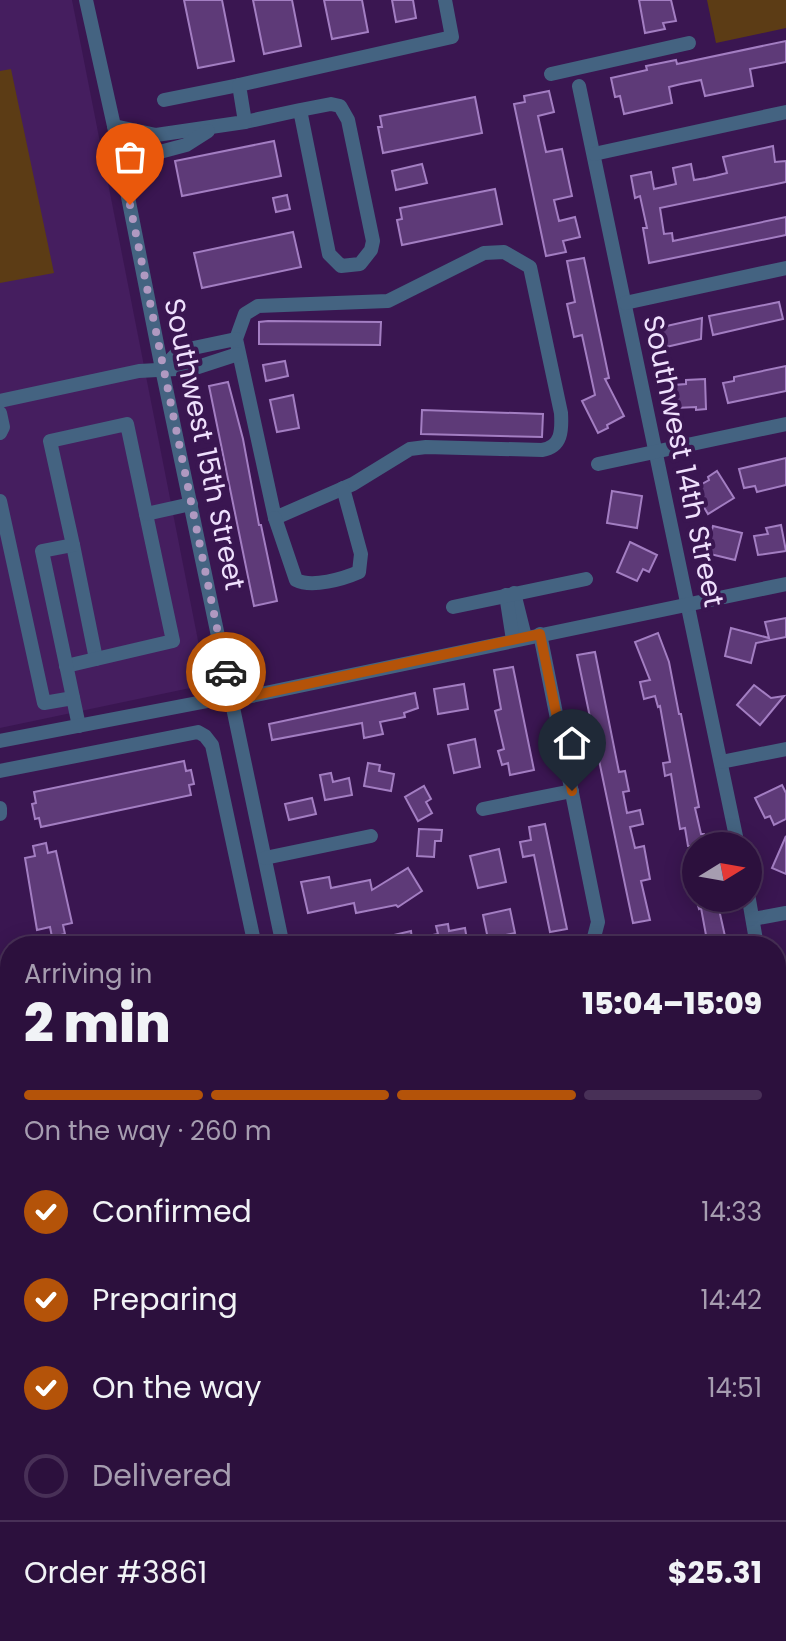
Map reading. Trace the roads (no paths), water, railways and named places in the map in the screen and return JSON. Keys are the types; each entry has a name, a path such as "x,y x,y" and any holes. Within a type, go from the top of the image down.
{"street":[{"name":"Southwest 15th Street","path":"86,0 281,936"},
{"path":"164,100 452,37 445,0"},
{"path":"551,74 689,43"},
{"path":"239,85 245,122"},
{"name":"Southwest 14th Street","path":"579,86 735,832"},
{"path":"114,126 156,135 213,128 245,122 300,110 331,104 340,106 348,120 373,241 371,250 360,264 341,266 329,254 300,110"},
{"path":"594,154 786,112"},
{"path":"124,178 141,157 186,145 213,128"},
{"path":"275,518 343,488 410,449 552,448 562,432 561,413 530,267 504,252 484,253 388,301 258,306 245,314 237,346 275,518 296,580 305,584 359,572 361,554 343,488"},
{"path":"625,303 786,268"},
{"path":"0,401 162,369 179,351 237,346"},
{"path":"0,413 3,427 0,433"},
{"path":"66,666 96,659 173,641 127,424 50,441 96,659"},
{"path":"598,464 786,424"},
{"path":"0,501 44,703 73,698"},
{"path":"146,514 191,504"},
{"path":"73,545 42,551 79,726"},
{"path":"453,607 586,579"},
{"path":"0,741 213,700 232,700 786,584"},
{"path":"510,594 519,638"},
{"path":"540,634 598,922 593,936"},
{"path":"0,771 198,732 203,734 212,745 253,936"},
{"path":"721,762 786,749"},
{"path":"483,809 572,791"},
{"path":"265,858 371,836"},
{"path":"752,912 756,936"},
{"path":"753,919 786,913"}]}
